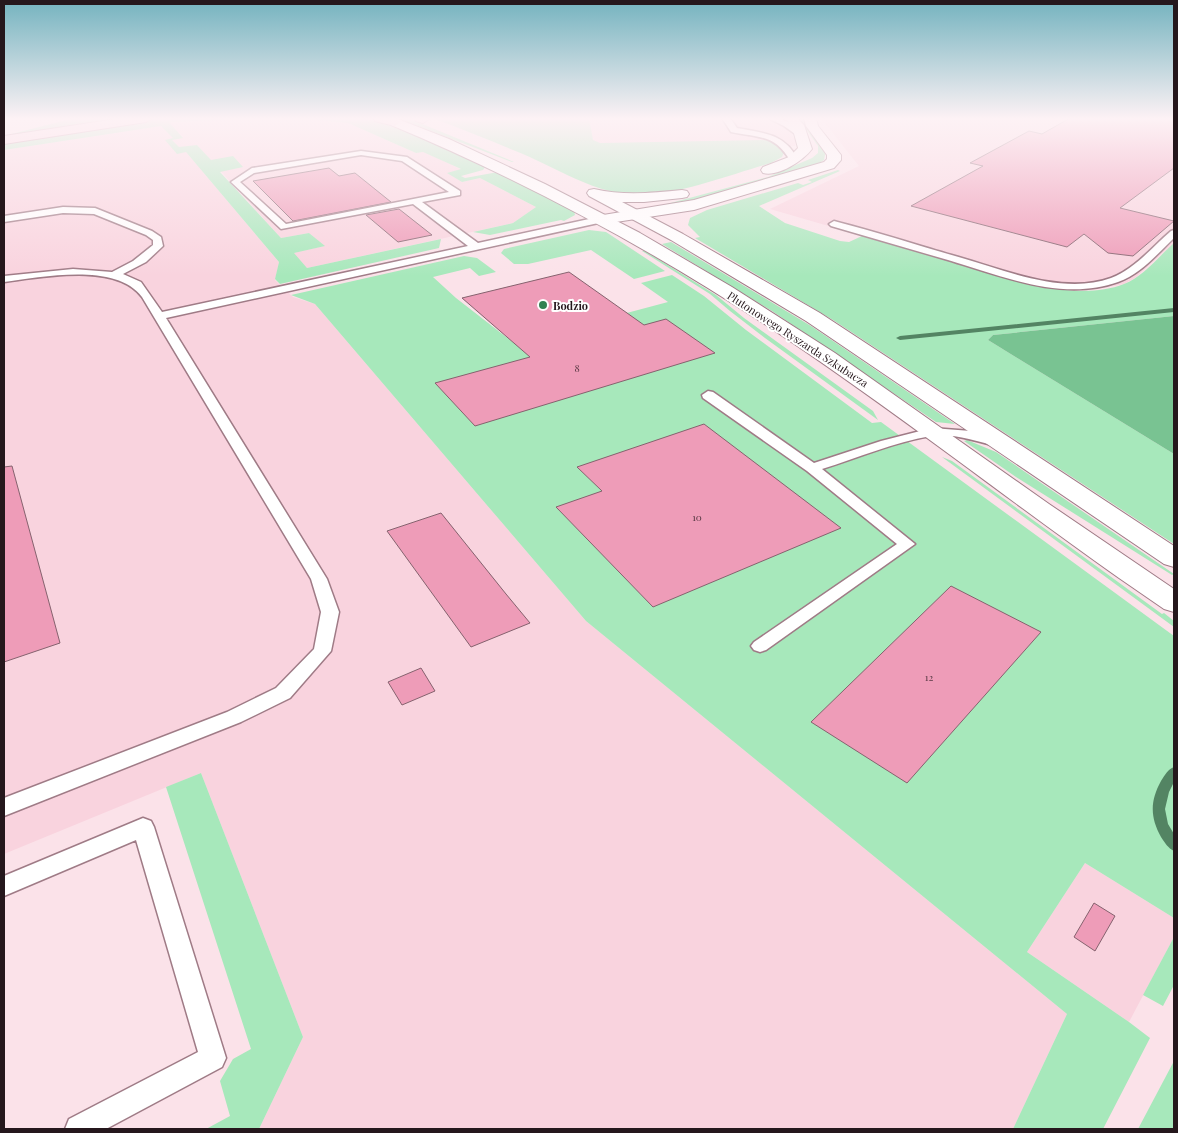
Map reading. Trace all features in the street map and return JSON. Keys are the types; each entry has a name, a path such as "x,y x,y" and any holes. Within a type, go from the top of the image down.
{"street":[{"name":"Plutonowego Ryszarda Szkubacza","path":"511,171 603,219 769,318 822,353 1097,550 1174,602"},
{"path":"524,171 596,205 630,212 665,211 694,205 813,171"},
{"path":"603,219 682,194 766,171"},
{"name":"Plutonowego Ryszarda Szkubacza","path":"682,194 652,198 629,198 609,196 584,188 677,237 847,338 1174,558"},
{"path":"677,237 669,227 670,220 676,214 694,205"}],"lane":[{"path":"253,171 235,182 284,228 457,193 423,171"},
{"path":"415,201 476,247"},
{"path":"4,219 63,210 95,211 149,233 158,239 158,246 149,256 135,266 113,275"},
{"path":"158,316 603,219"},
{"path":"834,224 1017,277 1042,283 1068,286 1097,285 1116,281 1130,272 1174,232"},
{"path":"4,279 83,272 113,275 136,283 147,296 319,579 330,612 322,651 283,693 234,718 4,807"},
{"path":"708,395 812,468 907,544 760,646"},
{"path":"812,468 886,444 932,432 971,435 1010,447"},
{"path":"4,886 143,827 213,1058 79,1129"}],"shaded area":[{"path":"4,171 202,171 279,262 275,280 293,297 315,304 586,621 1067,1014 1013,1129 259,1129 303,1037 201,773 4,854"},
{"path":"220,171 458,171 448,173 462,182 480,178 536,207 513,223 307,268 293,253 324,246 309,233 281,238"},
{"path":"849,171 1174,171 1174,243 1135,278 1124,284 1090,290 1064,289 1011,279 770,209"},
{"path":"1085,863 1174,918 1174,937 1129,1022 1027,952"}],"green space":[{"path":"202,171 225,171 220,172 281,238 309,233 325,246 294,253 307,268 441,239 439,248 280,284 275,279 279,262"},
{"path":"454,171 480,171 461,176 465,178 498,172 574,211 575,215 564,221 561,220 490,235 473,232 513,223 536,207 480,178 462,182 447,173"},
{"path":"560,171 746,171 678,190 649,195 630,195 613,192"},
{"path":"782,171 796,171 669,207 663,205 768,177"},
{"path":"840,171 759,206 785,223 840,241 849,242 862,236 1021,281 1064,290 1085,291 1105,289 1124,284 1138,276 1174,243 1174,316 993,335 988,340 1174,454 1174,544 833,320 695,238 700,237 688,225 690,218 707,210 798,183 803,185 812,182 808,180"},
{"path":"589,230 606,232 665,271 634,279 591,250 528,264 514,264 501,253 504,249"},
{"path":"671,242 811,326 955,424 936,422 772,311 662,244"},
{"path":"642,251 645,251 716,295 744,318 873,411 878,420 765,338 710,294"},
{"path":"464,256 477,258 496,272 479,276 470,268 433,277 456,298 514,343 668,302 641,283 672,275 704,296 746,330 872,423 881,422 1174,636 1174,918 1085,863 1027,952 1150,1038 1103,1129 1013,1129 1067,1014 586,621 315,304 291,295"},
{"path":"1174,316 1174,454 988,340 993,335"},
{"path":"967,440 996,452 1174,574 1172,575 1016,477 964,441"},
{"path":"942,457 952,461 1162,614 1164,613 1174,621 1174,627"},
{"path":"201,773 303,1037 259,1129 206,1129 230,1116 220,1081 233,1059 251,1049 166,787"},
{"path":"1174,937 1174,985 1163,1006 1143,995"},
{"path":"1174,1061 1174,1129 1138,1129"}],"building":[{"path":"312,171 333,171 339,176 355,173 391,202 293,221 253,181"},
{"path":"974,171 1170,171 1120,208 1174,221 1133,256 1108,253 1084,234 1067,247 911,206"},
{"path":"399,209 432,235 398,242 366,215"},
{"path":"569,272 644,325 666,319 715,353 475,426 435,383 530,357 462,298"},
{"path":"704,424 841,528 653,607 556,507 602,491 577,467"},
{"path":"12,466 60,643 4,662 4,467"},
{"path":"441,513 530,623 471,647 387,531"},
{"path":"951,586 1041,632 907,783 811,722"},
{"path":"421,668 435,691 402,705 388,682"},
{"path":"1094,903 1115,916 1095,951 1074,937"}],"waterway":[{"path":"900,338 1174,310"},
{"path":"1174,772 1162,792 1158,809 1162,826 1174,845"}],"place":[{"name":"Bodzio","path":"543,305"}]}
